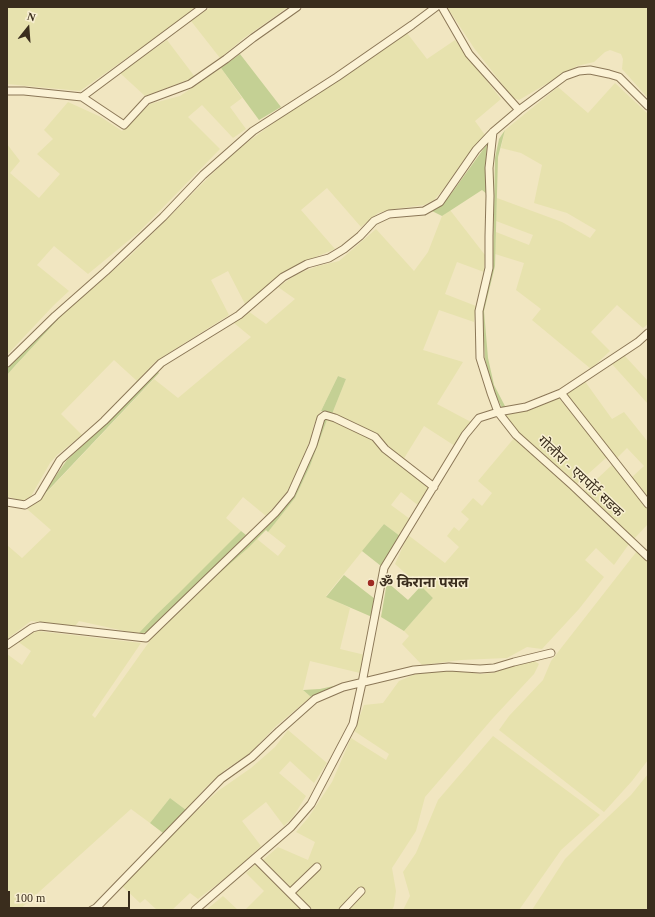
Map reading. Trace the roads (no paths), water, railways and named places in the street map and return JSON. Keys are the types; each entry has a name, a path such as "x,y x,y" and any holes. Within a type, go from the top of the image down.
{"street":[{"path":"82,97 203,7"},
{"path":"7,91 24,91 82,97 124,125 146,100 190,84 297,7"},
{"path":"7,363 55,316 106,271 163,217 203,175 253,131 412,26 436,7"},
{"path":"442,7 469,54 518,110"},
{"path":"7,502 25,505 38,497 60,460 104,421 161,364 238,315 283,277 307,264 328,258 339,252 360,236 374,221 389,214 424,210 440,202 476,150 493,132 518,110 565,76 578,71 590,70 619,77 648,106"},
{"name":"गोलौरा - एयर्पोर्ट सडक","path":"493,132 489,168 489,268 478,310 480,358 498,412 516,435 573,486 648,557"},
{"path":"195,910 291,827 311,804 353,724 384,568 466,435 479,418 498,412 526,407 561,393 648,334"},
{"path":"561,393 648,504"},
{"path":"7,645 32,628 40,626 146,638 275,513 291,494 314,445 321,418 326,415 375,438 385,449 434,487"},
{"path":"92,910 96,908 220,779 252,757 315,699 343,686 362,683 414,670 449,667 480,669 494,668 550,653"},
{"path":"255,858 307,910"},
{"path":"290,893 317,867"},
{"path":"343,910 361,892"}],"place":[{"name":"ॐ किराना पसल","path":"371,583"}]}
